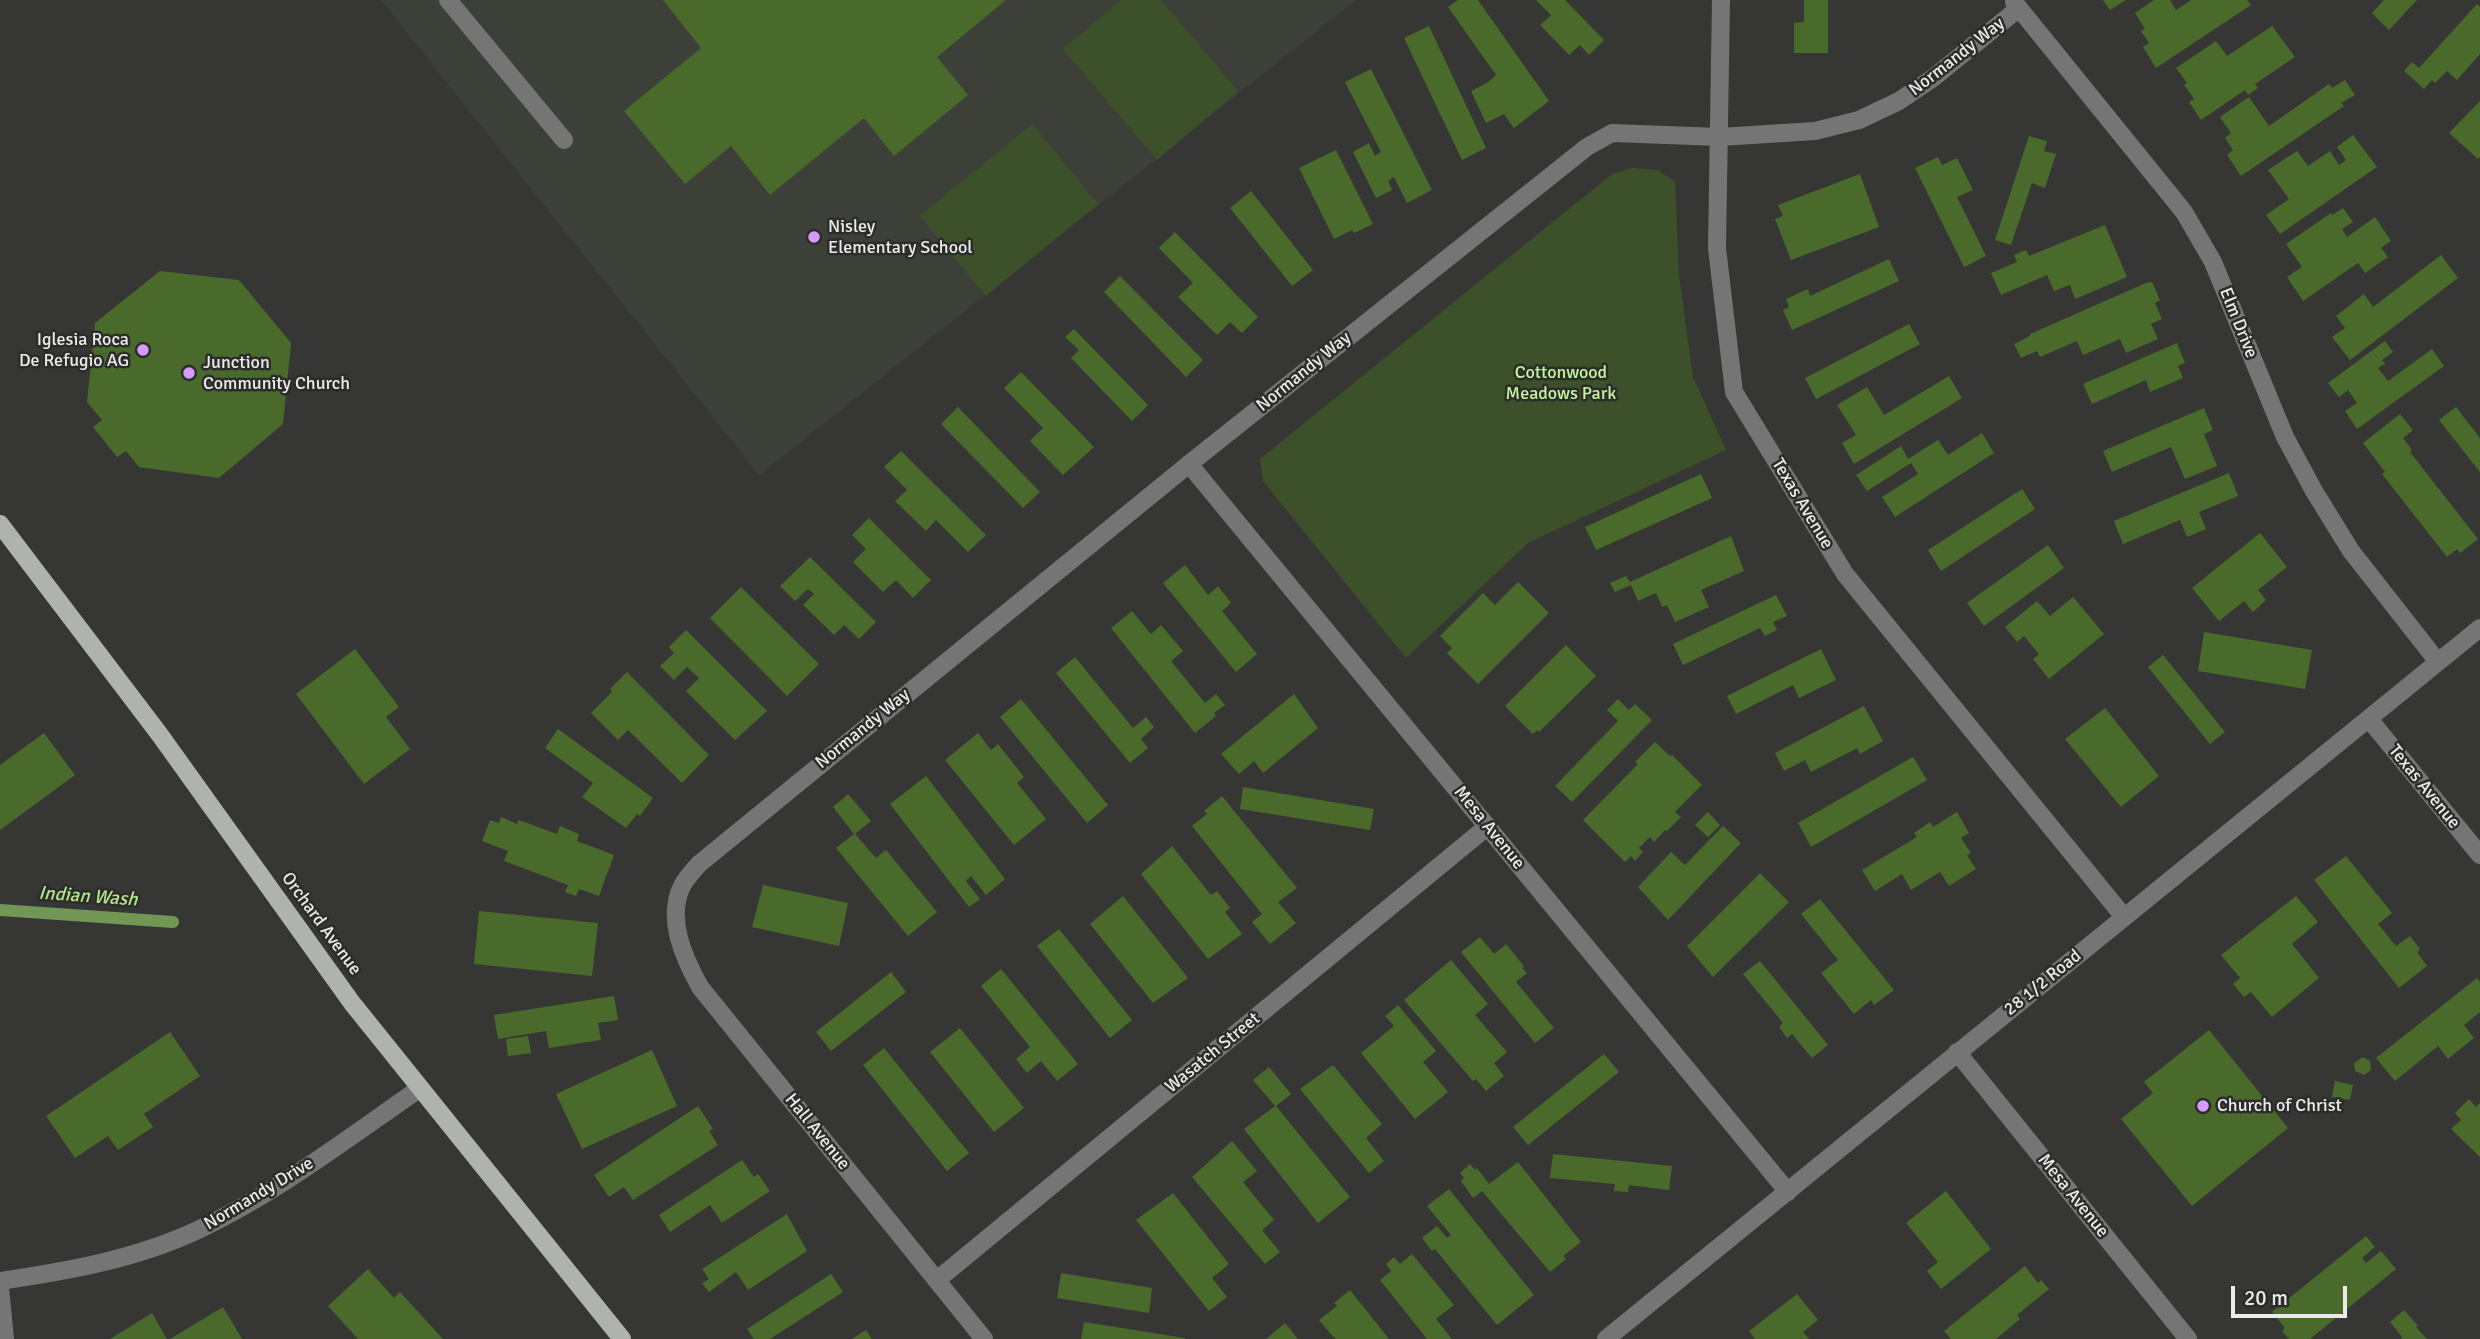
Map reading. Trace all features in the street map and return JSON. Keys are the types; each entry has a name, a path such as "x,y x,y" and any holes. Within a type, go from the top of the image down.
{"main road":[{"name":"Orchard Avenue","path":"0,524 160,735 352,1003 622,1339"}],"street":[{"path":"448,0 564,141"},
{"name":"Texas Avenue","path":"1721,0 1717,248 1734,392 1845,574 2124,917"},
{"name":"Normandy Way","path":"676,911 682,886 699,863 722,843 1189,464 1587,147 1612,133 1720,137 1815,131 1858,120 1899,101 1933,78 2015,5"},
{"name":"Elm Drive","path":"2015,5 2184,212 2213,262 2285,437 2314,491 2351,551 2438,662"},
{"name":"Mesa Avenue","path":"1189,464 1788,1192"},
{"name":"28 1/2 Road","path":"1606,1339 2480,628"},
{"name":"Texas Avenue","path":"2369,719 2480,855"},
{"name":"Wasatch Street","path":"937,1280 1488,826"},
{"name":"Hall Avenue","path":"676,911 678,935 685,960 700,987 984,1339"},
{"name":"Mesa Avenue","path":"1957,1052 2188,1339"},
{"name":"Normandy Drive","path":"0,1281 79,1269 143,1251 198,1230 298,1173 419,1089"},
{"path":"0,1288 5,1339"}],"shaded area":[{"name":"Nisley Elementary School","path":"381,0 1356,0 759,475"}],"green space":[{"path":"1121,0 1161,0 1238,91 1157,160 1063,49"},
{"path":"1032,124 1098,204 986,296 920,216"},
{"name":"Cottonwood Meadows Park","path":"1632,168 1658,170 1675,182 1679,275 1693,377 1726,450 1528,543 1406,658 1263,481 1260,459 1612,174"}],"building":[{"path":"663,0 1006,0 937,57 968,95 894,156 864,118 770,195 731,146 685,184 624,111 701,48"},
{"path":"1458,0 1478,0 1549,101 1514,128 1504,114 1486,123 1471,91 1496,75 1448,7"},
{"path":"1536,0 1565,0 1604,40 1589,55 1580,45 1569,55 1540,25 1551,15"},
{"path":"1804,0 1828,0 1828,53 1794,53 1794,23 1804,22"},
{"path":"2103,0 2126,0 2110,10"},
{"path":"2154,0 2170,0 2176,10 2191,0 2247,0 2251,5 2156,68 2143,47 2149,43 2141,31 2145,29 2135,13"},
{"path":"2384,0 2417,0 2389,30 2372,13"},
{"path":"2477,4 2480,7 2480,54 2457,80 2447,71 2435,83 2432,80 2424,89 2404,71 2412,62 2419,68"},
{"path":"1429,26 1486,148 1462,160 1404,38"},
{"path":"2272,26 2295,57 2255,84 2258,88 2248,95 2245,90 2201,120 2189,102 2194,99 2184,85 2187,83 2176,68 2216,41 2227,56"},
{"path":"1371,69 1432,190 1407,203 1394,177 1388,181 1392,190 1376,198 1353,152 1369,143 1375,156 1381,152 1345,82"},
{"path":"2345,80 2355,95 2341,103 2344,106 2241,176 2227,155 2233,150 2225,138 2231,133 2220,117 2249,97 2269,126 2329,84 2332,88"},
{"path":"2480,101 2480,157 2478,159 2449,133"},
{"path":"2353,135 2377,167 2280,234 2266,215 2289,199 2268,170 2297,151 2308,166 2330,151 2339,165 2346,160 2337,147"},
{"path":"2029,136 2047,141 2044,151 2056,154 2045,188 2032,183 2011,245 1995,240"},
{"path":"1336,150 1373,224 1334,239 1299,168"},
{"path":"1938,157 1942,165 1957,158 1973,190 1957,197 1986,256 1964,267 1915,168"},
{"path":"1860,174 1879,227 1791,260 1775,219 1783,216 1778,205"},
{"path":"1251,191 1313,270 1292,286 1230,208"},
{"path":"2343,208 2353,222 2342,229 2347,237 2375,217 2391,241 2381,248 2388,257 2365,273 2358,263 2303,301 2287,277 2302,267 2286,244 2331,213 2332,215"},
{"path":"2105,225 2127,277 2075,299 2070,285 2054,291 2047,275 2001,295 1991,273 2017,262 2014,255 2026,250 2029,256"},
{"path":"1175,232 1258,317 1242,333 1230,322 1217,335 1178,297 1193,283 1159,248"},
{"path":"2441,255 2458,278 2350,360 2332,337 2345,328 2336,316 2364,294 2373,307"},
{"path":"1889,259 1899,281 1792,330 1783,310 1789,307 1786,299 1808,289 1810,296"},
{"name":"Junction Community Church","path":"160,271 239,280 291,343 283,424 219,478 139,467 126,451 117,457 93,427 102,420 87,402 95,323"},
{"path":"1120,276 1203,360 1186,377 1104,292"},
{"path":"2152,282 2160,300 2155,303 2162,319 2151,324 2158,339 2126,353 2120,339 2083,355 2077,341 2040,357 2037,351 2021,358 2014,344 2030,334"},
{"path":"1909,324 1920,344 1816,399 1805,378"},
{"path":"1074,329 1148,405 1132,421 1071,358 1079,350 1065,337"},
{"path":"2385,341 2393,352 2382,360 2385,364 2378,368 2388,381 2432,349 2444,366 2357,429 2345,411 2357,403 2348,390 2339,397 2328,383"},
{"path":"2177,343 2185,363 2178,366 2183,378 2150,392 2146,380 2092,404 2083,384"},
{"path":"1021,372 1094,447 1063,475 1030,441 1043,428 1004,388"},
{"path":"1949,376 1962,398 1854,464 1842,443 1856,435 1837,405 1867,387 1884,415"},
{"path":"958,407 1040,492 1023,508 941,424"},
{"path":"2456,407 2480,438 2480,472 2439,420"},
{"path":"2204,408 2213,430 2204,434 2217,466 2185,479 2171,447 2112,472 2103,451"},
{"path":"2400,414 2413,430 2403,438 2412,450 2410,452 2478,539 2460,553 2457,549 2447,557 2382,474 2385,472 2363,443"},
{"path":"1982,433 1994,453 1895,517 1882,497 1918,474 1911,463 1867,491 1856,475 1901,446 1908,459 1938,440 1948,455"},
{"path":"901,451 986,535 968,552 936,520 926,531 895,501 907,490 884,467"},
{"path":"2229,473 2238,496 2199,512 2206,529 2187,537 2180,520 2123,544 2114,521"},
{"path":"1701,474 1712,498 1596,550 1585,527"},
{"path":"2022,489 2035,509 1941,571 1928,550"},
{"path":"869,518 931,580 913,598 896,580 883,592 853,562 866,549 852,535"},
{"path":"2260,533 2287,567 2258,590 2266,600 2253,612 2244,601 2219,621 2192,588"},
{"path":"1731,536 1744,571 1701,590 1709,607 1675,622 1667,605 1662,607 1656,593 1638,601 1631,585 1615,592 1610,583 1626,576 1630,582"},
{"path":"2048,545 2064,568 1984,626 1967,603"},
{"path":"810,557 876,622 859,639 844,625 834,635 803,605 814,594 808,589 795,601 780,586"},
{"path":"1185,565 1208,595 1218,586 1231,603 1222,611 1257,654 1236,672 1163,583"},
{"path":"1518,582 1549,613 1478,684 1447,653 1452,648 1440,636 1483,593 1495,605"},
{"path":"741,587 819,664 787,696 710,618"},
{"path":"1776,595 1787,616 1773,622 1777,630 1765,636 1760,628 1683,665 1673,644"},
{"path":"2073,597 2104,634 2049,679 2033,659 2039,654 2024,636 2017,642 2005,627 2037,601 2050,616"},
{"path":"1132,611 1151,634 1161,625 1183,651 1171,661 1205,703 1216,694 1225,705 1195,733 1111,628"},
{"path":"686,630 767,711 735,740 686,691 699,678 687,667 674,680 660,666 674,653 669,647"},
{"path":"2204,632 2312,650 2305,689 2198,671"},
{"path":"1566,645 1596,676 1539,732 1537,730 1533,734 1505,706"},
{"path":"355,649 399,707 386,717 410,749 364,784 296,694"},
{"path":"1821,649 1836,680 1799,698 1793,685 1736,714 1727,696"},
{"path":"2163,655 2225,732 2210,744 2148,667"},
{"path":"1075,657 1133,728 1146,717 1154,727 1141,739 1148,748 1130,763 1056,673"},
{"path":"627,672 709,755 682,783 628,730 618,740 591,713"},
{"path":"1294,694 1318,728 1263,773 1254,761 1239,774 1221,754"},
{"path":"1021,699 1108,805 1087,823 1000,717"},
{"path":"1618,699 1629,710 1635,704 1652,720 1572,802 1555,786 1618,721 1607,710"},
{"path":"1864,706 1883,741 1860,754 1857,748 1811,772 1805,760 1784,771 1775,753"},
{"path":"2105,708 2159,776 2121,807 2065,739"},
{"path":"558,729 653,798 640,816 637,814 626,828 582,797 593,783 545,748"},
{"path":"44,733 75,775 0,830 0,765"},
{"path":"978,733 991,750 998,744 1024,777 1017,783 1046,819 1014,845 945,760"},
{"path":"1655,742 1702,785 1675,812 1681,817 1667,831 1654,842 1650,837 1639,848 1643,852 1635,861 1631,856 1625,862 1583,820 1638,764 1635,762"},
{"path":"1913,757 1927,780 1811,847 1798,823"},
{"path":"926,776 1005,879 986,895 971,876 966,881 980,899 969,907 890,804"},
{"path":"1243,787 1374,809 1370,830 1240,809"},
{"path":"848,794 871,821 855,834 876,858 886,850 937,912 908,936 836,848 854,834 833,807"},
{"path":"1222,796 1297,888 1278,902 1296,923 1270,944 1252,922 1262,914 1192,826 1207,814 1204,811"},
{"path":"1708,812 1720,825 1708,837 1695,825"},
{"path":"1957,812 1969,833 1961,838 1971,853 1967,855 1976,869 1949,886 1940,872 1911,890 1902,874 1875,891 1862,870 1917,837 1914,833 1930,822 1933,827"},
{"path":"501,817 517,824 519,820 557,834 560,826 579,834 577,841 614,855 599,896 579,889 576,896 565,892 568,885 504,861 508,851 482,841 490,820 499,823"},
{"path":"1723,826 1741,843 1668,920 1638,887 1671,852 1685,865"},
{"path":"1172,846 1211,895 1217,891 1230,908 1225,912 1242,934 1208,959 1141,874"},
{"path":"2346,856 2392,913 2378,924 2396,946 2410,936 2420,949 2417,952 2427,966 2399,988 2314,880"},
{"path":"1760,873 1789,902 1713,977 1687,946"},
{"path":"763,885 848,903 839,946 752,927"},
{"path":"1123,896 1188,978 1153,1003 1090,924"},
{"path":"2296,896 2318,922 2292,944 2319,978 2272,1017 2251,992 2244,997 2233,984 2240,978 2221,955"},
{"path":"1820,899 1894,990 1874,1005 1871,1000 1854,1014 1821,973 1838,960 1801,914"},
{"path":"479,911 598,923 592,976 474,964"},
{"path":"1059,929 1132,1020 1110,1038 1037,946"},
{"path":"1480,937 1494,954 1506,944 1524,966 1522,968 1527,973 1516,982 1554,1028 1535,1043 1461,952"},
{"path":"1451,960 1488,1004 1475,1015 1507,1052 1494,1063 1504,1076 1486,1091 1476,1079 1473,1081 1404,1000"},
{"path":"1760,961 1828,1045 1812,1058 1792,1034 1787,1038 1779,1027 1783,1023 1743,974"},
{"path":"1001,969 1078,1064 1057,1081 1041,1061 1027,1073 1016,1059 1030,1047 981,986"},
{"path":"891,972 906,992 831,1051 816,1032"},
{"path":"2477,978 2480,982 2480,1012 2464,1025 2474,1038 2448,1059 2438,1046 2395,1081 2376,1058"},
{"path":"614,996 618,1020 598,1023 601,1040 549,1048 546,1031 498,1039 494,1015"},
{"path":"1398,1005 1436,1051 1423,1062 1448,1092 1415,1119 1361,1053 1394,1026 1385,1016"},
{"path":"960,1028 1024,1108 994,1132 930,1052"},
{"name":"Church of Christ","path":"2209,1030 2288,1128 2192,1206 2121,1119 2153,1093 2144,1082"},
{"path":"170,1032 200,1076 144,1114 153,1127 118,1150 108,1136 75,1158 46,1116"},
{"path":"528,1036 531,1053 508,1056 506,1039"},
{"path":"884,1048 969,1153 947,1171 863,1065"},
{"path":"652,1050 677,1106 582,1149 556,1094"},
{"path":"1604,1054 1619,1072 1528,1145 1513,1127"},
{"path":"2363,1057 2370,1061 2371,1070 2364,1075 2355,1071 2354,1063"},
{"path":"1333,1065 1382,1124 1366,1138 1384,1161 1369,1173 1300,1089"},
{"path":"1269,1067 1291,1094 1276,1106 1350,1197 1318,1223 1244,1129 1275,1106 1253,1080"},
{"path":"2335,1081 2353,1085 2350,1100 2332,1097"},
{"path":"2469,1099 2476,1107 2480,1103 2480,1157 2451,1129 2461,1120 2455,1113"},
{"path":"698,1106 713,1129 709,1131 718,1145 633,1200 624,1187 609,1197 594,1175"},
{"path":"1232,1141 1257,1171 1243,1182 1274,1220 1262,1230 1280,1252 1265,1264 1192,1177"},
{"path":"1553,1154 1672,1166 1669,1190 1629,1185 1628,1192 1614,1191 1615,1184 1550,1178"},
{"path":"742,1160 754,1177 758,1174 770,1191 722,1223 710,1205 670,1232 659,1215"},
{"path":"1518,1162 1581,1242 1563,1256 1566,1259 1550,1272 1482,1191 1473,1198 1461,1181 1464,1178 1460,1173 1470,1164 1475,1170 1477,1168 1489,1184"},
{"path":"1449,1189 1534,1295 1497,1325 1435,1249 1432,1251 1422,1238 1437,1226 1447,1238 1451,1235 1427,1206"},
{"path":"1946,1191 1991,1249 1941,1289 1927,1271 1938,1262 1906,1223"},
{"path":"1173,1193 1229,1264 1212,1278 1227,1297 1209,1311 1136,1220"},
{"path":"787,1214 807,1251 748,1290 736,1272 709,1292 702,1283 709,1279 702,1269"},
{"path":"2366,1236 2375,1247 2362,1258 2366,1263 2381,1251 2396,1269 2310,1339 2289,1339 2282,1331 2285,1328 2272,1312"},
{"path":"1412,1254 1454,1305 1436,1319 1452,1339 1427,1339 1380,1280 1391,1271 1386,1264 1394,1257 1400,1264"},
{"path":"2025,1266 2038,1283 2041,1280 2049,1289 2017,1315 2020,1319 1996,1339 1951,1339 1944,1331"},
{"path":"368,1269 394,1298 400,1292 443,1339 358,1339 328,1306"},
{"path":"1061,1273 1152,1288 1149,1313 1057,1298"},
{"path":"831,1274 843,1292 770,1339 754,1339 747,1329"},
{"path":"1350,1290 1389,1339 1336,1339 1319,1320 1337,1306 1334,1303"},
{"path":"1797,1294 1818,1320 1803,1332 1809,1339 1755,1339 1749,1331"},
{"path":"223,1307 242,1339 170,1339"},
{"path":"2404,1310 2427,1339 2401,1339 2390,1322"},
{"path":"152,1313 167,1339 110,1339"},
{"path":"1084,1322 1185,1338 1185,1339 1081,1339"},
{"path":"1285,1323 1298,1339 1266,1339"},
{"path":"866,1330 872,1339 852,1339"}],"waterway":[{"name":"Indian Wash","path":"0,910 173,922"}],"place":[{"name":"Nisley Elementary School","path":"814,237"},
{"name":"Iglesia Roca De Refugio AG","path":"143,350"},
{"name":"Junction Community Church","path":"189,373"},
{"name":"Church of Christ","path":"2203,1106"}]}
